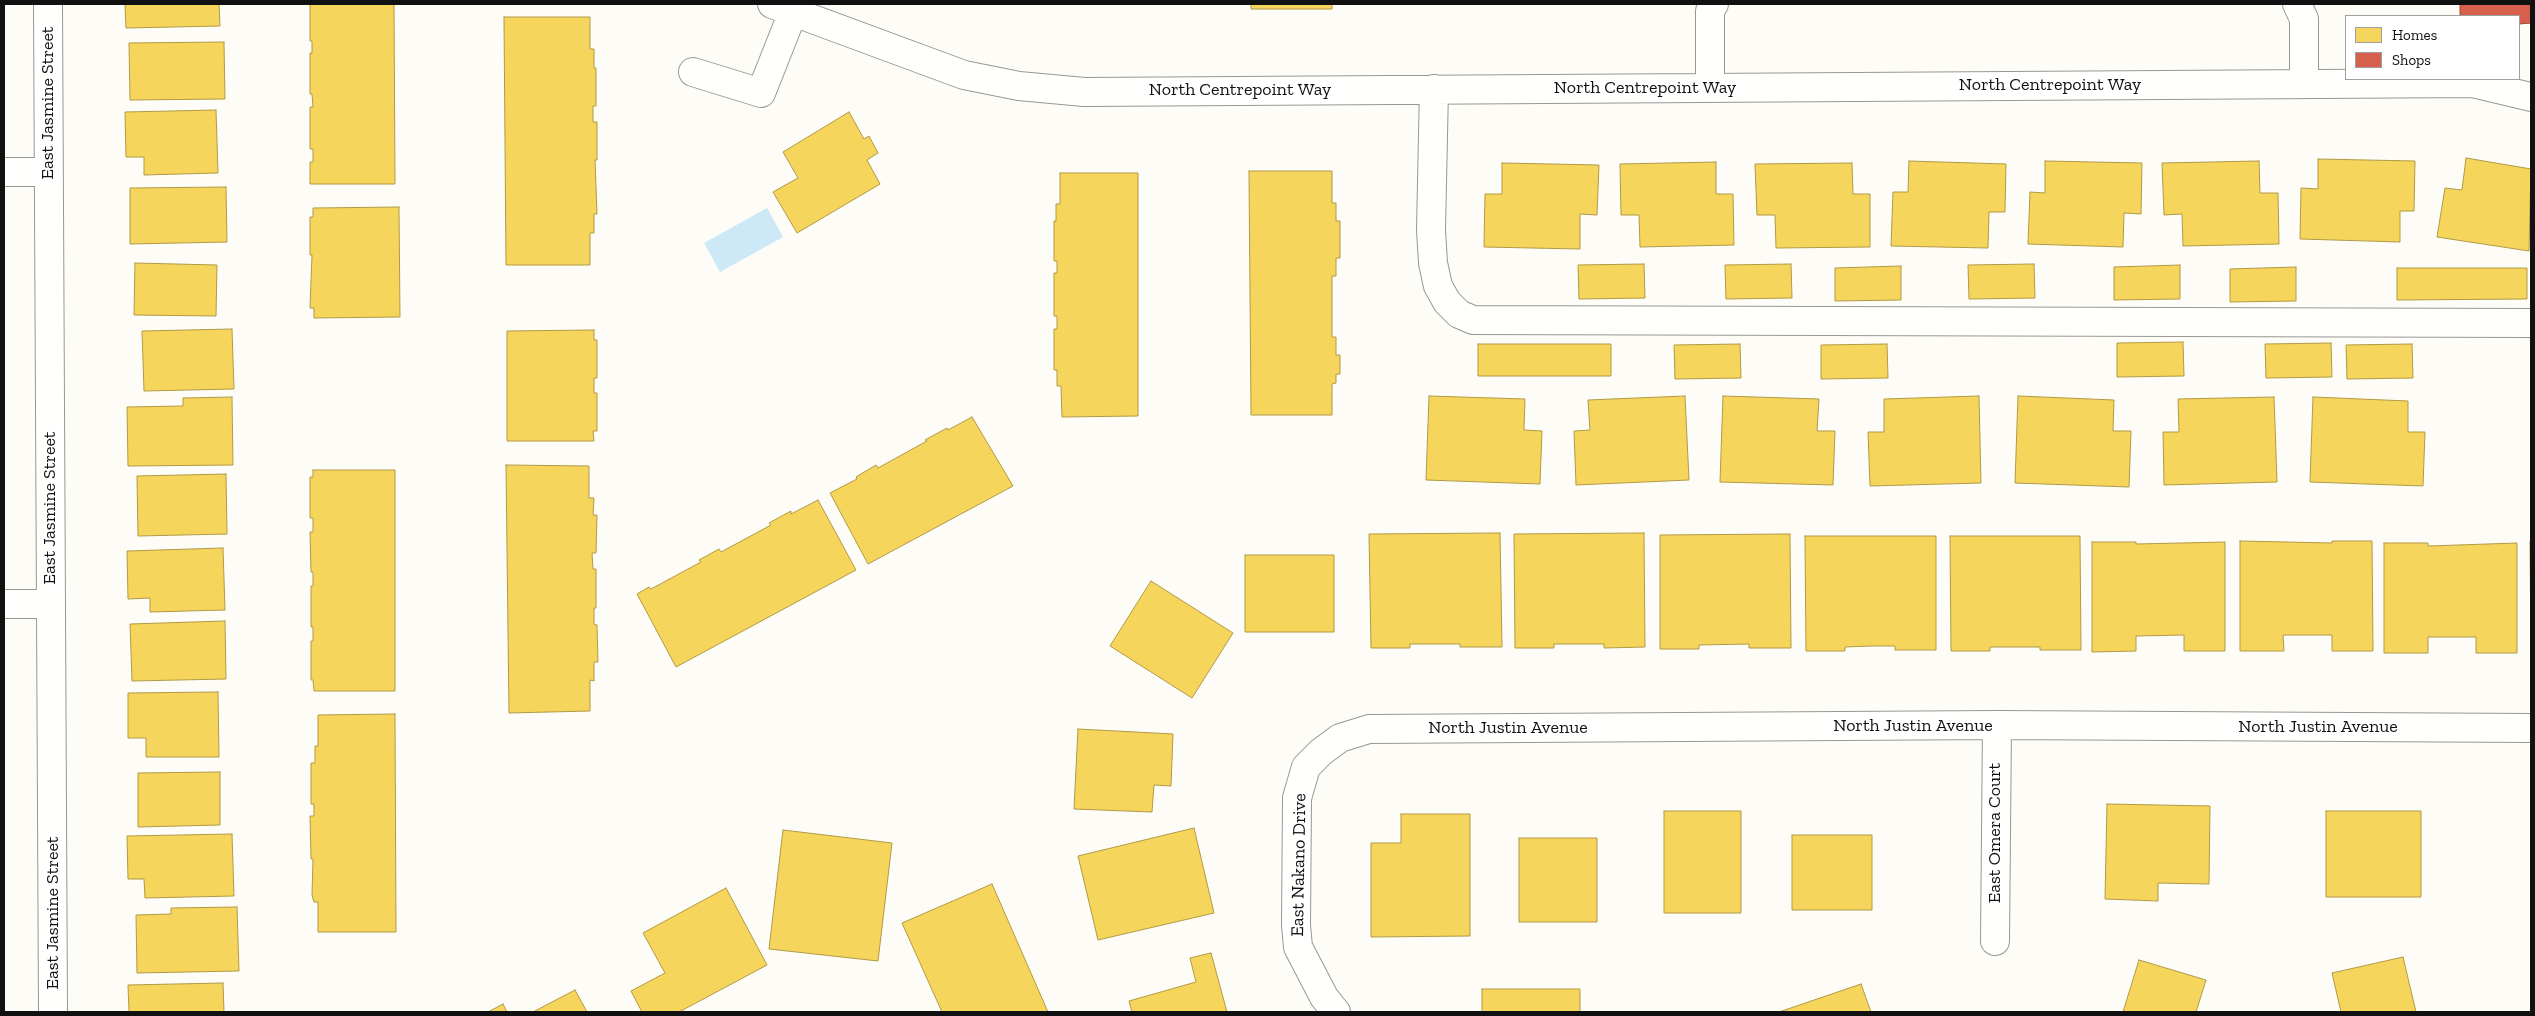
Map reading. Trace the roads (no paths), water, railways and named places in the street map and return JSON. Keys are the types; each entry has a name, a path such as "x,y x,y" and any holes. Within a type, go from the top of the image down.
{"street":[{"name":"East Jasmine Street","path":"48,4 53,1012"},
{"path":"1710,87 1710,11 1714,4"},
{"path":"2297,4 2304,19 2304,84"},
{"path":"693,72 761,93 782,8"},
{"name":"North Centrepoint Way","path":"782,8 964,75 1019,86 1084,92 2472,84 2531,97"},
{"path":"1434,89 1431,230 1433,263 1438,286 1447,302 1459,314 1472,320 2531,323"},
{"path":"4,172 48,172"},
{"path":"4,604 50,604"},
{"name":"North Justin Avenue","path":"1306,767 1340,738 1370,729 1997,725 2531,728"},
{"name":"East Omera Court","path":"1995,941 1997,725"},
{"name":"East Nakano Drive","path":"1306,767 1297,798 1296,925 1298,947 1324,997 1336,1012"}],"water":[{"path":"767,208 783,237 720,272 704,243"}]}
